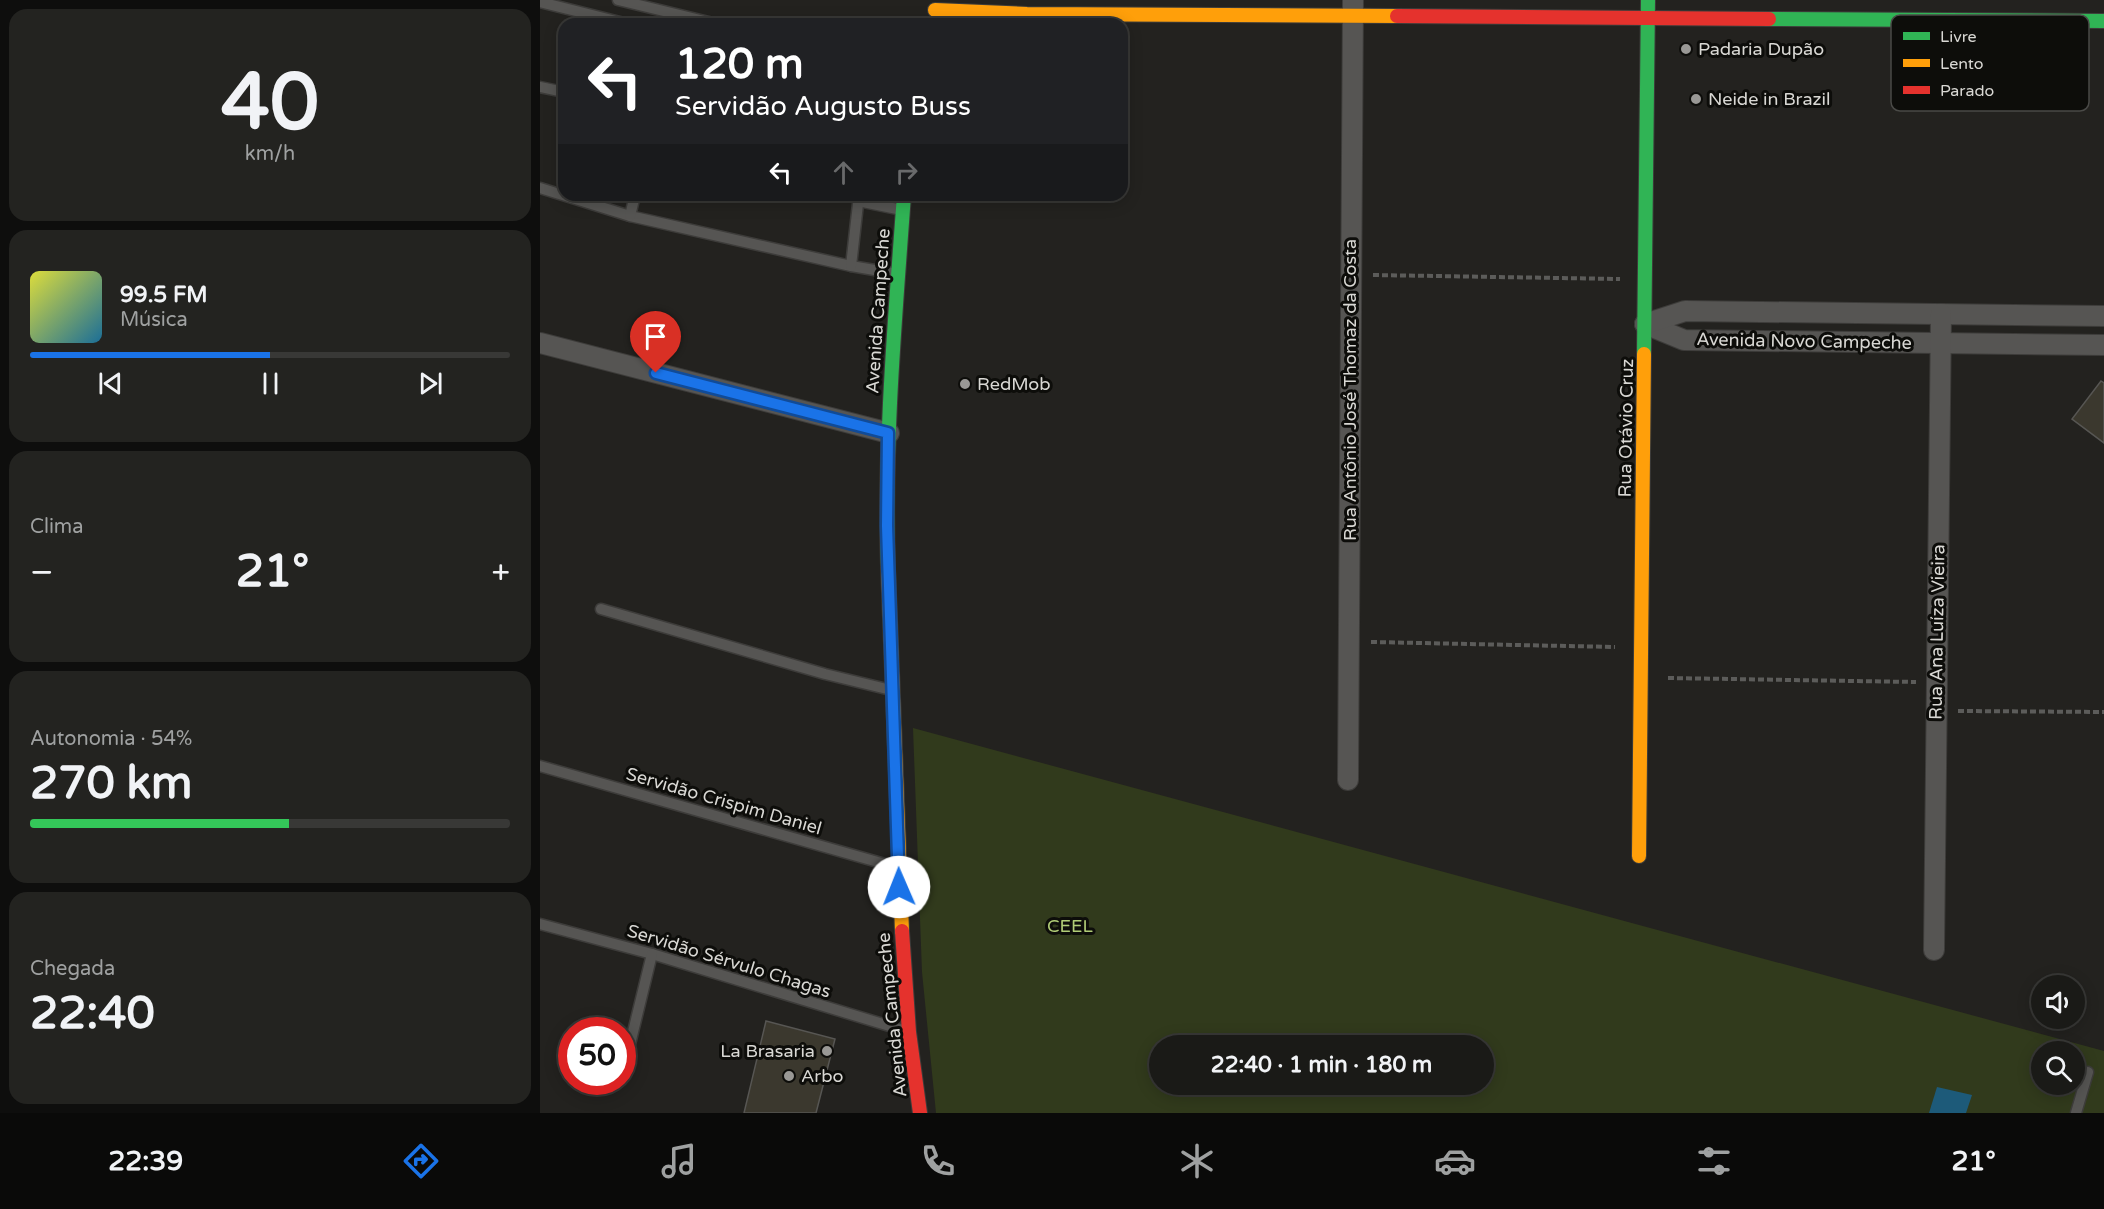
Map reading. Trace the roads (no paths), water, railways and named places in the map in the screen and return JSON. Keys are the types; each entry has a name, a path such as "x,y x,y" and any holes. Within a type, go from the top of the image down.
{"street":[{"name":"Rua Otávio Cruz","path":"1639,856 1648,0"},
{"path":"1940,15 1941,0"},
{"path":"935,5 1027,14 1353,8 1648,18 1891,20"},
{"name":"Rua Antônio José Thomaz da Costa","path":"1348,780 1353,8"},
{"path":"2089,21 2104,21"},
{"name":"Avenida Campeche","path":"903,201 888,433 887,526 902,944 909,1032 920,1113"},
{"name":"Avenida Novo Campeche","path":"1645,324 1685,310 2104,316"},
{"name":"Rua Ana Luíza Vieira","path":"1934,950 1941,314"},
{"name":"Avenida Novo Campeche","path":"1645,324 1684,340 2104,345"},
{"path":"540,343 888,433"}],"lane":[{"path":"618,0 692,18"},
{"path":"540,2 604,18"},
{"path":"540,87 558,91"},
{"path":"540,188 558,194"},
{"path":"582,201 630,216 851,266 898,274"},
{"path":"630,216 633,201"},
{"path":"851,266 858,201"},
{"path":"869,201 902,210"},
{"path":"601,609 825,674 892,691"},
{"name":"Servidão Crispim Daniel","path":"540,766 899,868"},
{"name":"Servidão Sérvulo Chagas","path":"540,924 652,954 909,1032"},
{"path":"636,1020 652,954"},
{"path":"2076,1113 2088,1071"}],"water":[{"path":"1937,1087 1972,1095 1966,1113 1929,1113"}],"place":[{"name":"Padaria Dupão","path":"1686,49"},
{"name":"Neide in Brazil","path":"1696,99"},
{"name":"RedMob","path":"965,384"},
{"name":"La Brasaria","path":"827,1051"},
{"name":"Arbo","path":"789,1076"}],"park label":[{"name":"CEEL","path":"1070,926"}]}
